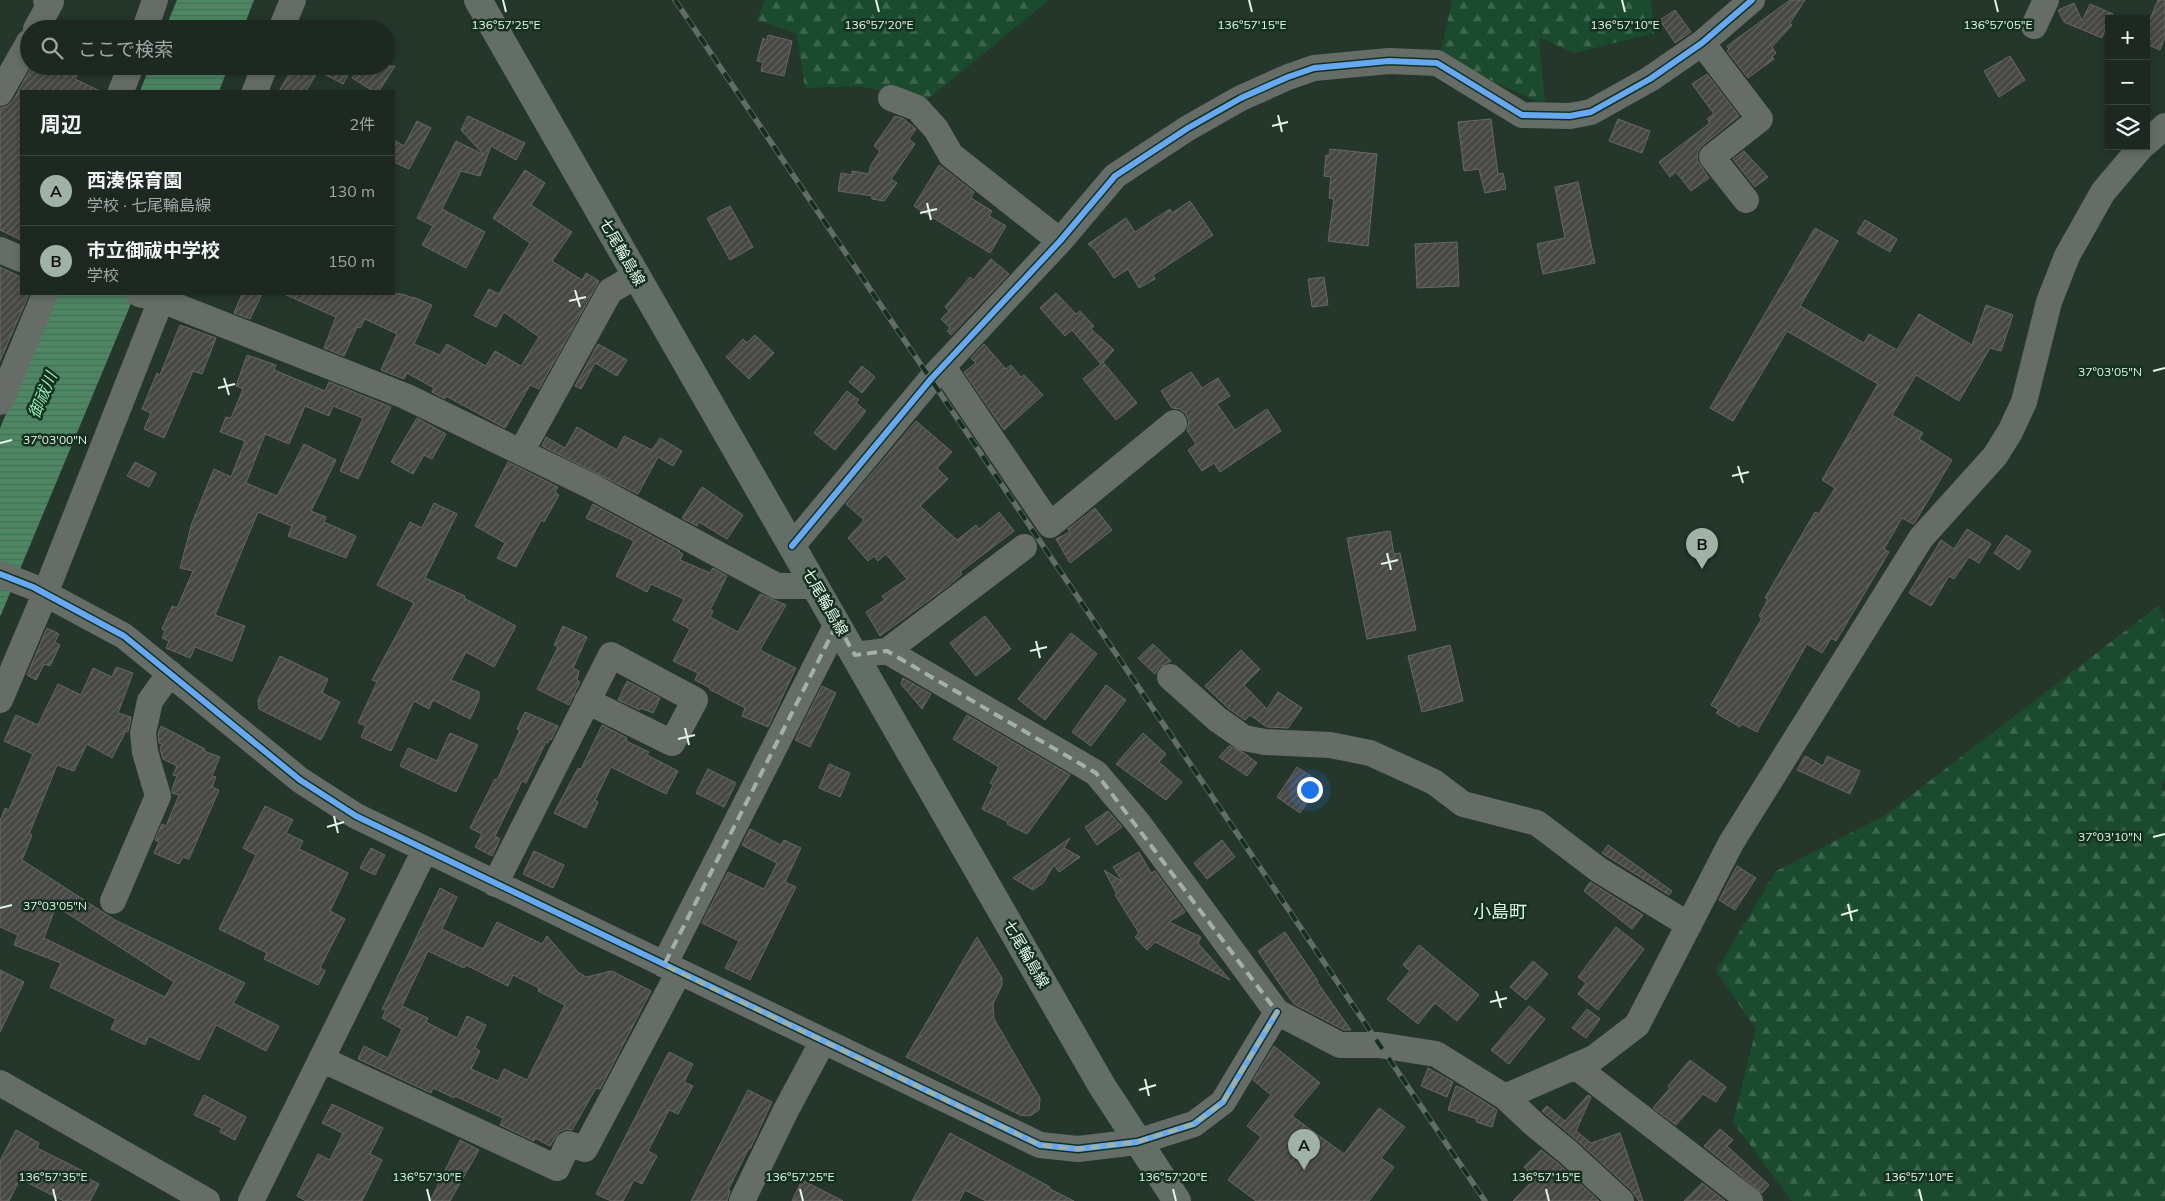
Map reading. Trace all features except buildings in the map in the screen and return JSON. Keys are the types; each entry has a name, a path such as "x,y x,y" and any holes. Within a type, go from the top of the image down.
{"main road":[{"name":"七尾輪島線","path":"478,0 1102,1086 1177,1201"}],"street":[{"path":"41,20 51,2 46,0"},
{"path":"147,20 155,0"},
{"path":"285,20 293,0"},
{"path":"792,546 943,366 1060,241 1115,176 1188,128 1241,98 1288,77 1314,68 1389,61 1436,64 1522,116 1570,116 1591,112 1640,85 1702,43 1752,0"},
{"path":"2034,26 2046,0"},
{"path":"1702,43 1760,119 1712,157 1746,200"},
{"path":"0,93 20,58"},
{"path":"121,90 127,75"},
{"path":"255,90 262,75"},
{"path":"891,98 917,108 936,129 951,155 1060,241"},
{"path":"2150,139 2165,126"},
{"path":"1505,1097 1594,1058 1637,1025 1731,843 1921,538 1995,456 2010,432 2024,402 2049,302 2067,256 2103,192 2139,150"},
{"path":"0,250 20,259"},
{"path":"521,452 610,291 636,276"},
{"path":"0,402 45,295"},
{"path":"0,700 39,590 159,298 405,396 591,486 777,586 815,586"},
{"path":"943,366 1050,526 1174,424"},
{"path":"855,655 887,650 1024,547"},
{"path":"0,574 39,590 124,636 300,780 356,816 1040,1145 1078,1148 1138,1142 1194,1124 1223,1102 1277,1012"},
{"path":"321,1059 557,1168 568,1144 585,1149 837,624"},
{"path":"887,650 1096,773 1139,824 1277,1012 1340,1045 1379,1045 1436,1054 1505,1097 1621,1201"},
{"path":"113,901 158,796 145,752 143,733 150,701 170,673"},
{"path":"1170,676 1217,719 1244,738 1265,742 1330,744 1370,753 1434,782 1462,804 1537,823 1599,870 1689,925"},
{"path":"495,884 587,702"},
{"path":"251,1201 425,850"},
{"path":"742,1201 785,1112 823,1041"},
{"path":"1575,1066 1750,1201"},
{"path":"1,1085 207,1201"}],"highlighted area":[{"path":"837,624 855,655 887,651 1096,773 1277,1012 1223,1102 1194,1124 1137,1142 1078,1149 1040,1145 664,965"}],"green space":[{"path":"765,0 1049,0 928,99 859,86 805,88 797,34 757,20"},
{"path":"1452,0 1651,0 1654,33 1574,53 1539,37 1545,105 1440,57"},
{"path":"2159,605 2165,623 2165,779 2161,789 2165,791 2165,1201 1792,1201 1733,1122 1756,1029 1716,971 1776,871 1884,816"}],"water":[{"path":"177,0 254,0 246,20 169,20"},
{"path":"146,75 225,75 219,90 140,90"},
{"name":"御祓川","path":"56,295 135,295 0,617 0,428"}],"railway":[{"path":"675,0 1485,1201"}],"cycle path":[{"path":"792,546 931,379 1060,241 1115,176 1188,128 1241,98 1288,77 1314,68 1389,61 1437,63 1522,115 1570,116 1591,112 1650,79 1702,43 1752,0"},
{"path":"0,574 33,587 124,636 300,780 356,816 1040,1145 1078,1149 1137,1142 1194,1124 1223,1102 1277,1012"}],"place":[{"name":"市立御祓中学校","path":"1702,569"},
{"name":"西湊保育園","path":"1304,1170"}],"district":[{"name":"小島町","path":"1500,912"}]}
